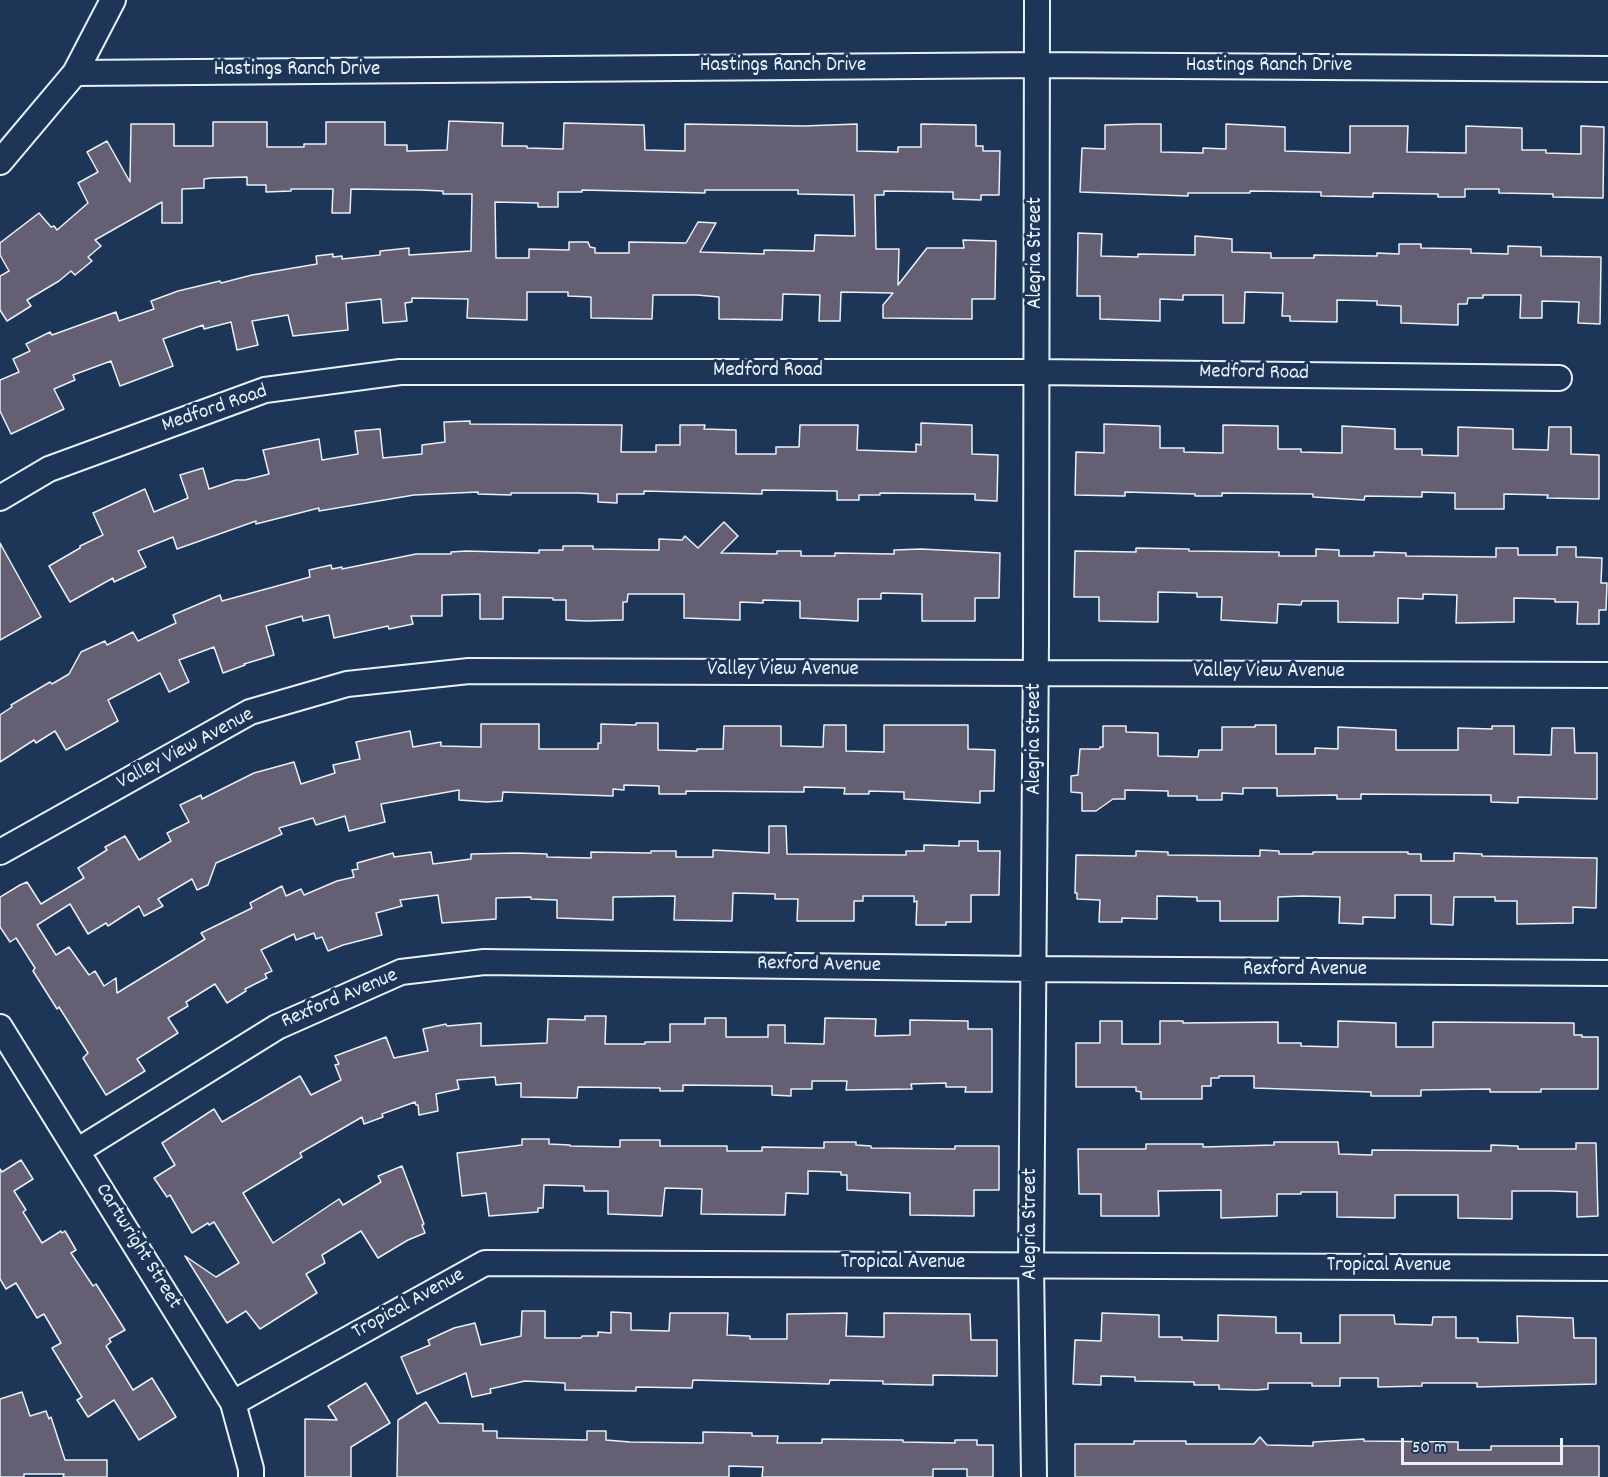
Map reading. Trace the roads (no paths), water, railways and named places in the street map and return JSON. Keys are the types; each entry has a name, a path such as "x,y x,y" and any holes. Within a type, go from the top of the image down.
{"street":[{"path":"0,162 75,73 113,0"},
{"name":"Alegria Street","path":"1034,1477 1031,1265 1036,672 1037,0"},
{"name":"Hastings Ranch Drive","path":"75,73 1037,65 1608,69"},
{"name":"Medford Road","path":"0,498 49,469 265,390 400,372 1037,372 1559,378"},
{"name":"Valley View Avenue","path":"0,852 250,712 347,684 469,671 1608,675"},
{"name":"Rexford Avenue","path":"77,1151 277,1026 400,972 484,962 1608,973"},
{"name":"Cartwright Street","path":"0,1027 233,1403 251,1469 251,1477"},
{"name":"Tropical Avenue","path":"233,1403 485,1263 1608,1268"}]}
